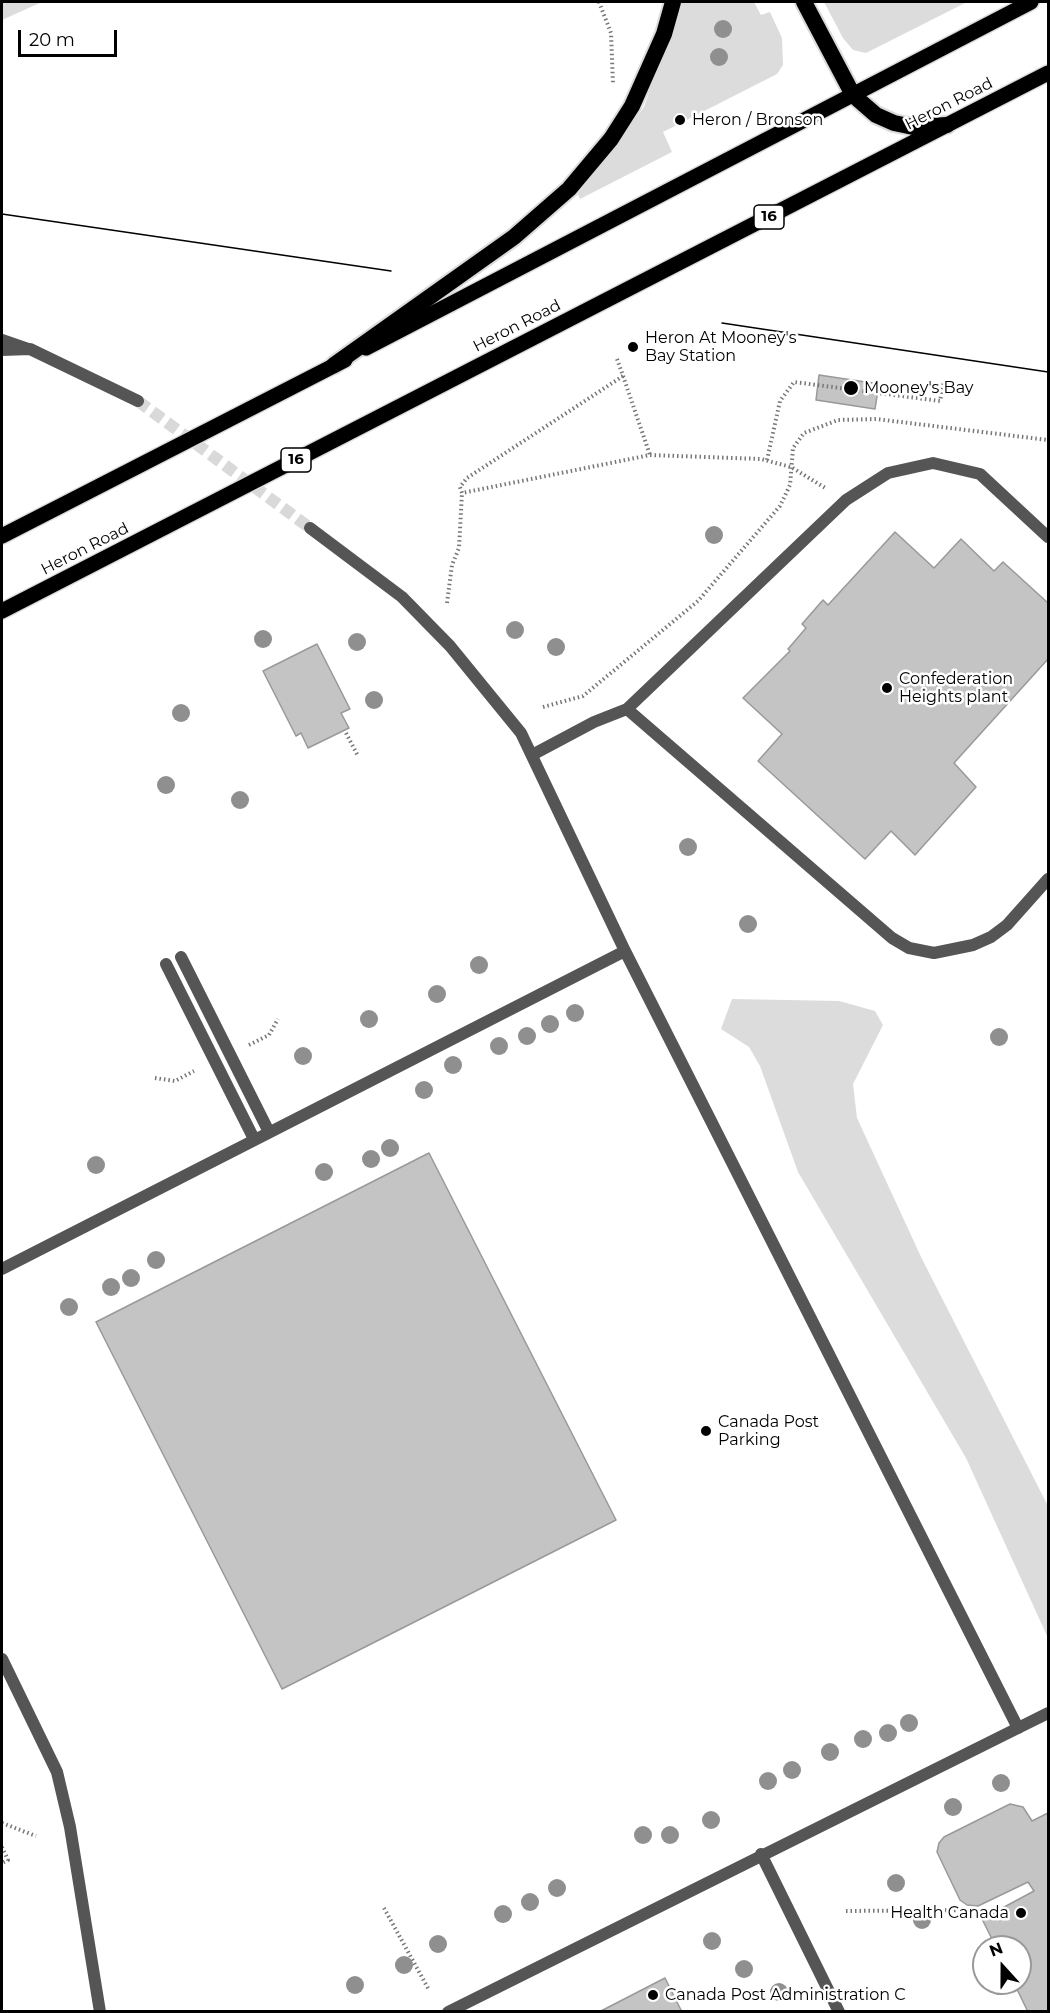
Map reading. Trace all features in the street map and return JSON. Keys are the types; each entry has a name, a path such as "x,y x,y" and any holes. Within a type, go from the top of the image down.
{"highway":[{"path":"334,365 514,237 568,189 611,140 632,106 664,34 673,2"},
{"path":"804,2 853,95 876,115 894,123 913,127 947,125"}],"main road":[{"path":"2,536 1031,2"},
{"name":"Heron Road","path":"2,611 1048,73"}],"street":[{"path":"2,340 30,349 138,401"},
{"path":"2,350 30,349"},
{"path":"532,755 594,722 627,709 846,500 888,473 933,463 980,474 1048,537"},
{"path":"310,528 402,597 450,646 521,733 626,951 1018,1728"},
{"path":"627,709 892,938 909,948 934,953 973,945 991,937 1007,924 1048,879"},
{"path":"2,1269 626,951"},
{"path":"181,957 269,1132"},
{"path":"166,964 254,1139"},
{"path":"2,1659 57,1772 70,1827 100,2012"},
{"path":"448,2012 761,1854 1048,1713"},
{"path":"761,1854 839,2012"}],"path":[{"path":"598,2 611,33 614,91"},
{"path":"617,358 650,455"},
{"path":"447,603 452,565 459,548 462,493 460,487 466,478 623,376"},
{"path":"767,460 780,400 794,382 940,401 944,381"},
{"path":"543,707 583,696 698,601 788,494 794,448 804,433 838,420 886,420 1048,440"},
{"path":"462,493 650,455 744,456 791,467 846,500"},
{"path":"346,733 358,756"},
{"path":"2,1823 36,1836"},
{"path":"2,1847 8,1860 2,1863"},
{"path":"384,1908 429,1990"},
{"path":"846,1911 974,1910"}],"shaded area":[{"path":"2,2 42,2 2,20"},
{"path":"680,2 754,2 761,15 770,12 782,38 783,65 777,74 663,132 672,152 580,199 578,194 644,107"},
{"path":"824,2 967,2 866,53 853,50 843,38"},
{"path":"732,999 839,1001 875,1011 883,1025 853,1084 857,1118 922,1259 1048,1506 1048,1638 966,1458 798,1172 760,1066 749,1047 721,1029"}],"building":[{"path":"819,375 879,384 875,409 816,400"},
{"name":"Confederation Heights plant","path":"895,532 934,568 961,539 994,571 1003,562 1048,603 1048,659 954,763 976,787 915,855 891,831 865,859 758,761 782,734 743,698 790,651 788,649 806,628 802,624 823,600 828,605"},
{"path":"317,644 350,709 341,713 349,728 308,748 301,733 296,736 263,671"},
{"path":"429,1153 616,1520 282,1689 96,1322"},
{"name":"Health Canada","path":"1010,1804 1023,1807 1032,1821 1048,1813 1048,2012 1028,2012 1020,1995 1032,1995 1032,1935 990,1935 982,1919 1034,1891 1028,1882 978,1906 967,1905 960,1900 937,1852 939,1843 944,1837"},
{"name":"Canada Post Administration C","path":"665,1978 682,2012 599,2012"}],"tunnel":[{"path":"138,401 310,528"}],"tram line":[{"path":"2,214 391,271"},
{"path":"722,323 1048,372"}],"place":[{"name":"Heron / Bronson","path":"680,120"},
{"name":"Heron At Mooney's Bay Station","path":"633,347"},
{"name":"Mooney's Bay","path":"851,388"},
{"name":"Confederation Heights plant","path":"887,688"},
{"name":"Canada Post Parking","path":"706,1431"},
{"name":"Health Canada","path":"1021,1913"},
{"name":"Canada Post Administration C","path":"653,1995"}]}
